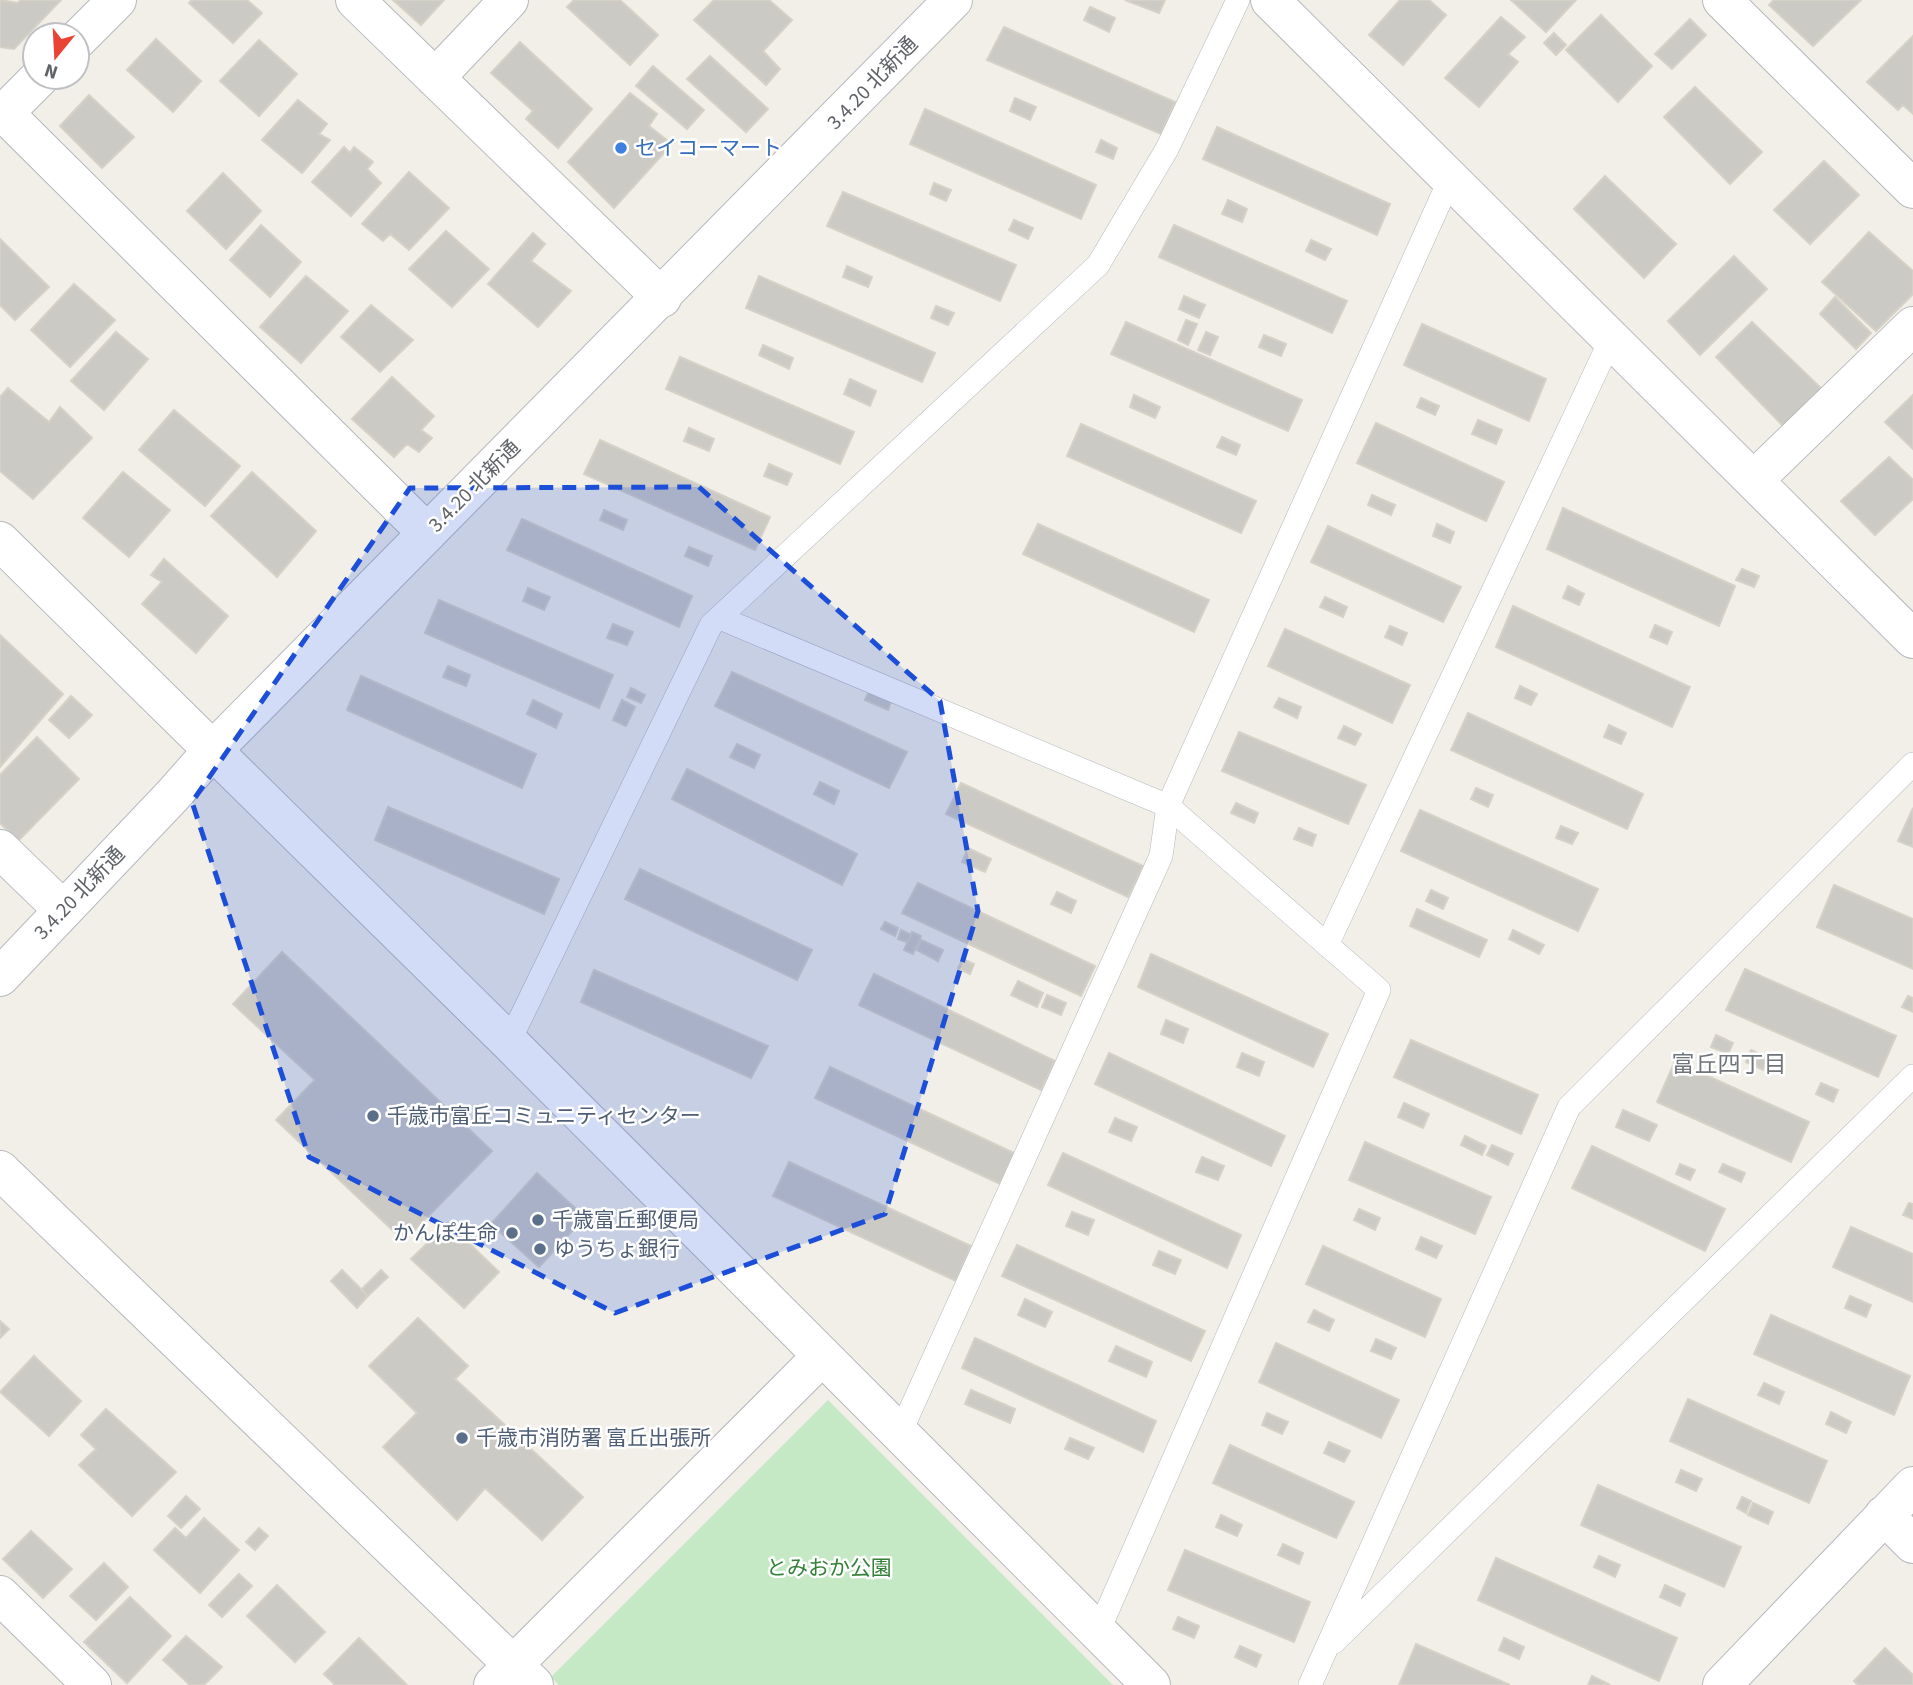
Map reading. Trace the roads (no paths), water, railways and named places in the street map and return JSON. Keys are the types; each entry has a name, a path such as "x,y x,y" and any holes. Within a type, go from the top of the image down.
{"street":[{"path":"91,26 117,0"},
{"path":"355,0 662,298"},
{"path":"435,78 509,0"},
{"name":"3.4.20 北新通","path":"0,977 212,751 662,298 953,0"},
{"path":"1270,0 1913,639"},
{"path":"1722,0 1913,189"},
{"path":"25,91 1,113 427,533"},
{"path":"1754,480 1913,326"},
{"path":"0,541 509,1042 1151,1685"},
{"path":"0,849 62,909"},
{"path":"0,1170 514,1678 821,1357"},
{"path":"1722,1685 1913,1486"},
{"path":"1884,1515 1913,1544"},
{"path":"0,1595 89,1684"}],"lane":[{"path":"509,1042 711,625 1098,265 1167,149 1238,0"},
{"path":"900,1433 1161,856 1168,806 1450,179"},
{"path":"1327,945 1611,339"},
{"path":"720,618 1168,806 1378,990 1098,1632"},
{"path":"1310,1685 1569,1107 1913,764"},
{"path":"1325,1651 1913,1076"}],"place":[{"name":"セイコーマート","path":"621,148"},
{"name":"千歳市富丘コミュニティセンター","path":"373,1116"},
{"name":"千歳富丘郵便局","path":"538,1220"},
{"name":"かんぽ生命","path":"512,1233"},
{"name":"ゆうちょ銀行","path":"540,1249"},
{"name":"千歳市消防署 富丘出張所","path":"462,1438"}],"district":[{"name":"富丘四丁目","path":"1729,1064"}],"park label":[{"name":"とみおか公園","path":"829,1568"}]}
